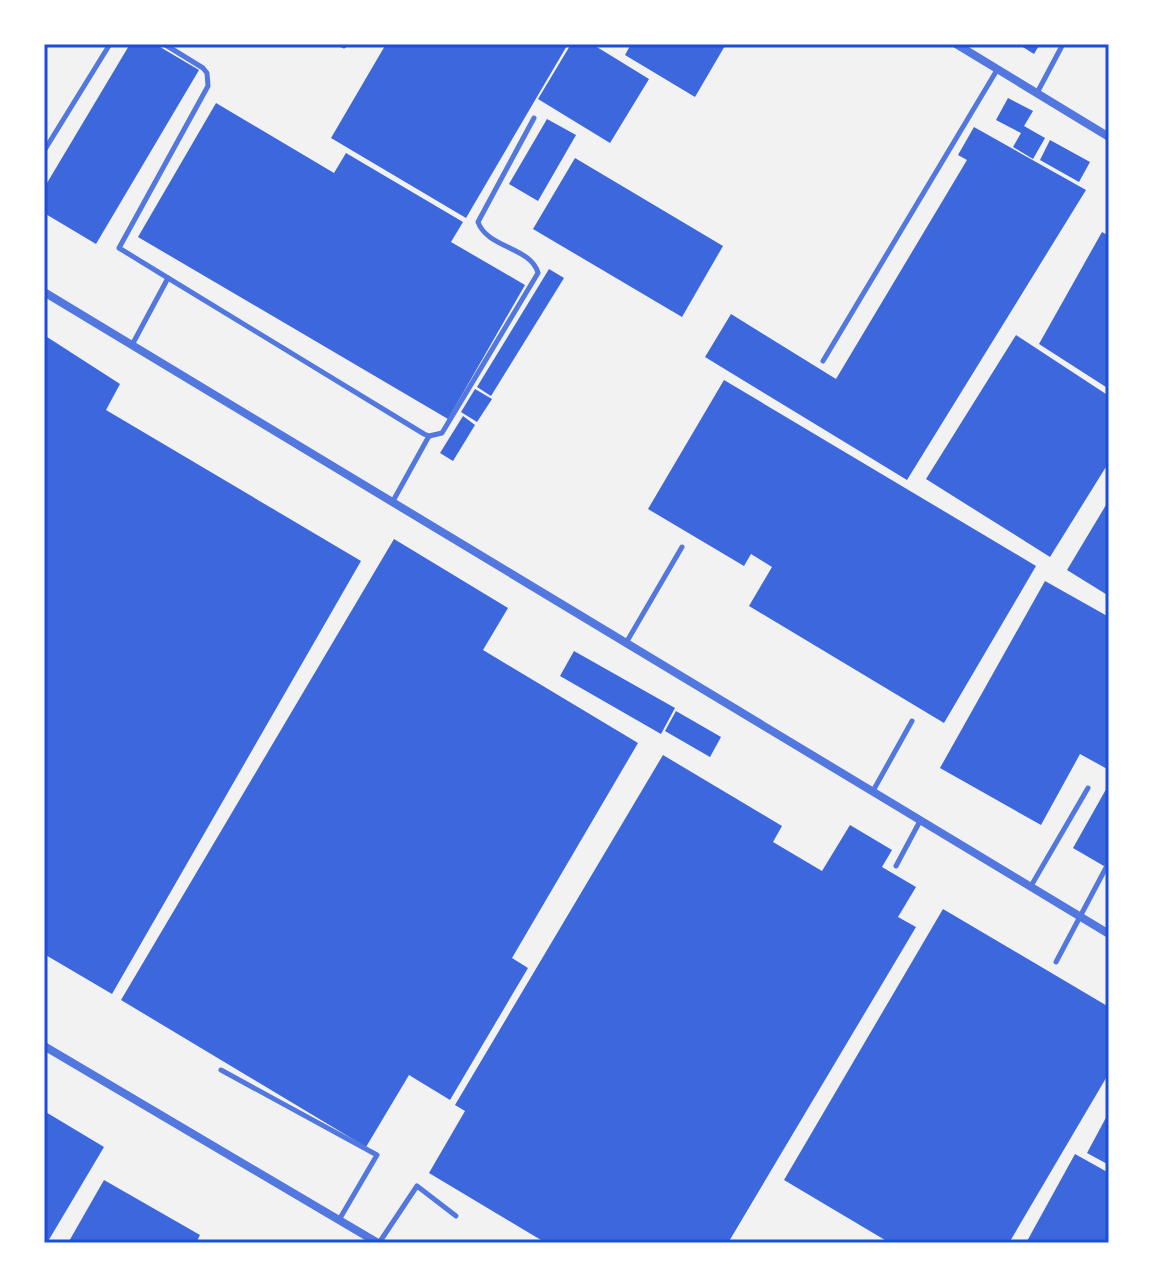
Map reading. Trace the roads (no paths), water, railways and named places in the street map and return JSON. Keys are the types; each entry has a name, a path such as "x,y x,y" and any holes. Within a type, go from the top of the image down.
{"street":[{"path":"956,44 1109,137"},
{"path":"44,292 1109,934"},
{"path":"44,1046 378,1243"}],"lane":[{"path":"44,151 110,44"},
{"path":"164,44 203,68 207,73 208,86 119,248 429,436 442,433 538,273 532,263 482,232 478,222 534,118"},
{"path":"1037,93 1063,44"},
{"path":"823,361 997,69"},
{"path":"132,345 168,278"},
{"path":"393,502 429,436"},
{"path":"626,643 682,547"},
{"path":"873,791 912,721"},
{"path":"1031,886 1088,788"},
{"path":"896,866 920,820"},
{"path":"1056,962 1109,862"},
{"path":"221,1070 377,1155 339,1220"},
{"path":"378,1243 417,1186 456,1216"}]}
